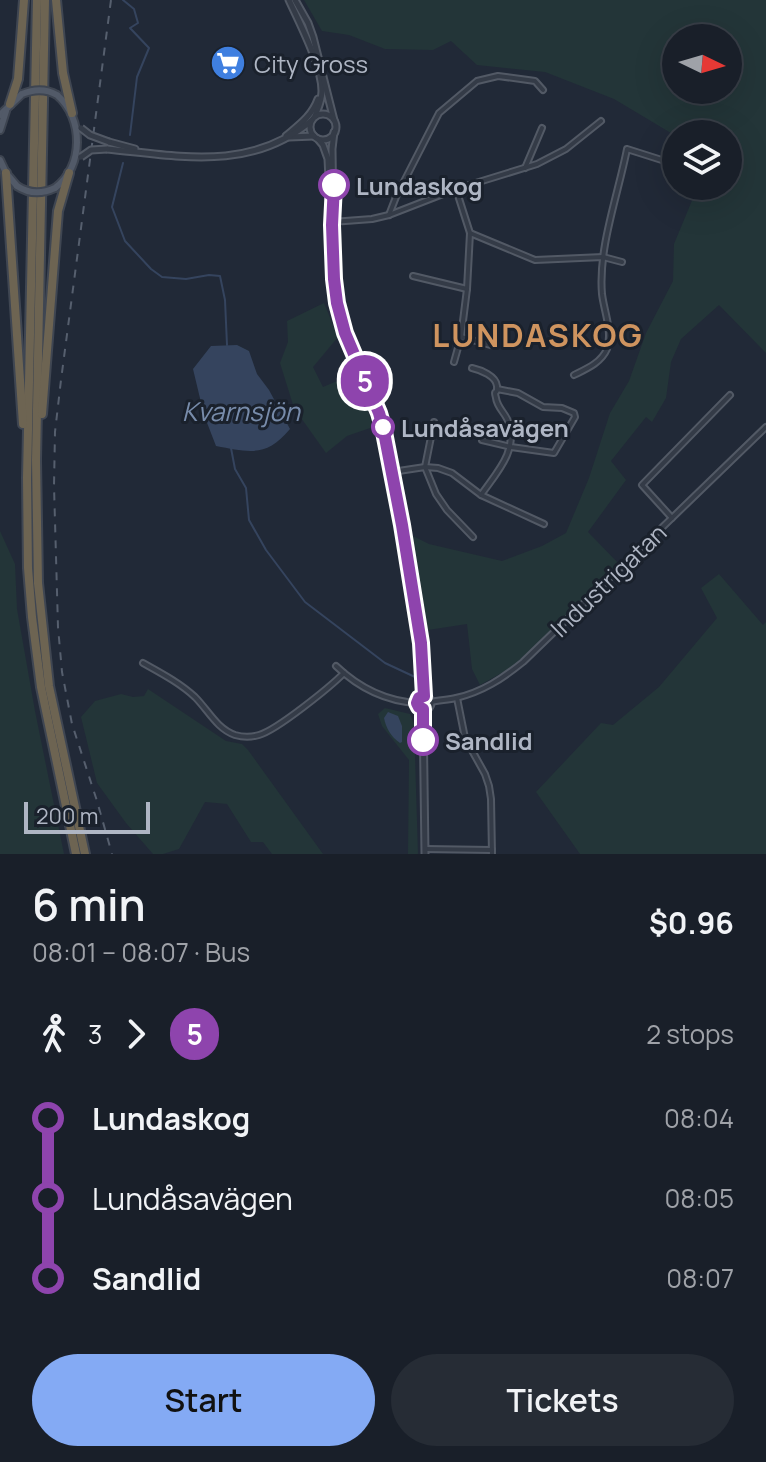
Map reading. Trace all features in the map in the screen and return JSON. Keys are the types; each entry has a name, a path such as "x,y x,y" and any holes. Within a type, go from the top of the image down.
{"highway":[{"path":"9,106 18,79 24,0"},
{"path":"37,0 27,478 29,585 35,647 49,729 76,854"},
{"path":"45,0 36,460 37,559 43,646 57,728 85,854"},
{"path":"56,0 63,73 73,117"},
{"path":"3,166 27,478"},
{"path":"36,460 47,368 58,211 70,170"}],"main road":[{"path":"0,115 22,94 48,91 66,103 73,117 77,144 70,170 55,188 38,193 17,186 3,166 0,154"},
{"path":"0,130 9,106"}],"street":[{"path":"294,2 296,16"},
{"path":"294,2 322,95 310,128 323,145 328,159 332,222"},
{"path":"294,2 308,23 336,126 332,144 334,279 340,317 379,413 392,472 421,643 424,696"},
{"path":"296,16 302,18 316,49"},
{"path":"389,215 438,114 477,81 498,76 528,80 535,81 543,90"},
{"path":"279,141 314,109 319,94 319,78"},
{"path":"288,138 313,119 326,114 334,120"},
{"path":"73,117 81,128 108,145 196,158 220,158 253,151 288,138 329,138 334,132"},
{"path":"332,222 389,215 456,189 537,164 566,149 601,121"},
{"path":"525,168 542,128"},
{"path":"70,170 91,150 108,145"},
{"path":"574,375 596,364 606,350 609,335 602,294 603,257 627,149 662,160"},
{"path":"454,362 461,337 467,289 470,233 456,189"},
{"path":"470,233 535,260 603,257 622,262"},
{"path":"413,276 467,289"},
{"path":"461,337 494,346"},
{"path":"472,368 480,369 494,380 497,389 495,398 511,432 511,447 506,460 481,495"},
{"path":"482,440 554,453 575,415 569,410 543,407 518,393 497,389"},
{"path":"672,518 642,485 730,395"},
{"path":"434,422 425,467 436,494 473,537"},
{"name":"Industrigatan","path":"431,702 457,698 502,679 766,427"},
{"path":"392,472 438,468 452,473 481,495 544,524"},
{"path":"143,663 172,679 196,698 223,728 241,736 259,735 273,729 344,673"},
{"path":"336,666 381,696 394,701 417,703 423,709"},
{"path":"423,709 428,708 431,702 424,696"},
{"path":"417,703 424,696"},
{"path":"423,709 425,852 492,852 489,786 465,738 457,698"}],"shaded area":[{"path":"304,0 766,0 766,353 719,305 681,339 671,362 666,398 652,422 646,417 611,461 626,480 588,532 619,564 512,667 480,685 472,669 467,624 428,630 413,536 429,544 502,561 566,533 589,478 610,413 629,381 646,333 673,281 674,244 692,200 742,200 742,120 662,120 662,128 614,99 545,72 477,65 451,41 433,50 385,49 349,35 322,31"},
{"path":"324,303 338,337 313,367 323,387 356,373 373,427 347,436 326,453 294,408 280,363 288,342 287,321"},
{"path":"0,531 15,564 17,609 64,854 0,854"},
{"path":"719,574 763,625 766,622 766,854 580,854 536,792 601,723 613,725 659,687 717,618 701,588"},
{"path":"148,689 226,741 242,744 323,854 272,854 263,842 251,842 227,804 205,802 179,849 153,854 97,783 81,717 95,701 121,694 144,696"},
{"path":"385,708 410,714 414,724 418,854 408,854 409,760 382,726 378,714"}],"water":[{"name":"Kvarnsjön","path":"237,345 249,351 257,374 290,429 265,449 248,451 216,446 204,415 193,369 211,346"},
{"path":"388,712 398,716 402,726 400,743 386,725 384,718"}],"waterway":[{"path":"123,0 134,9 138,23 130,28 149,48 137,77 130,135"},
{"path":"123,163 112,207 125,241 162,277 186,279 220,276 225,300 227,345"},
{"path":"231,448 235,469 246,488 249,520 266,550 305,602 385,663 415,677"}],"railway":[{"path":"111,0 61,380 55,432 54,486 62,672 72,724 112,854"}],"bus line":[{"name":"5","path":"334,185 332,225 337,303 345,333 379,413 389,453 421,643 424,696 417,703 423,709 423,740"}],"place":[{"name":"City Gross","path":"228,63"},
{"name":"Lundaskog","path":"334,185"},
{"name":"Lundåsavägen","path":"383,427"},
{"name":"Sandlid","path":"423,740"}],"district":[{"name":"LUNDASKOG","path":"538,335"}]}
